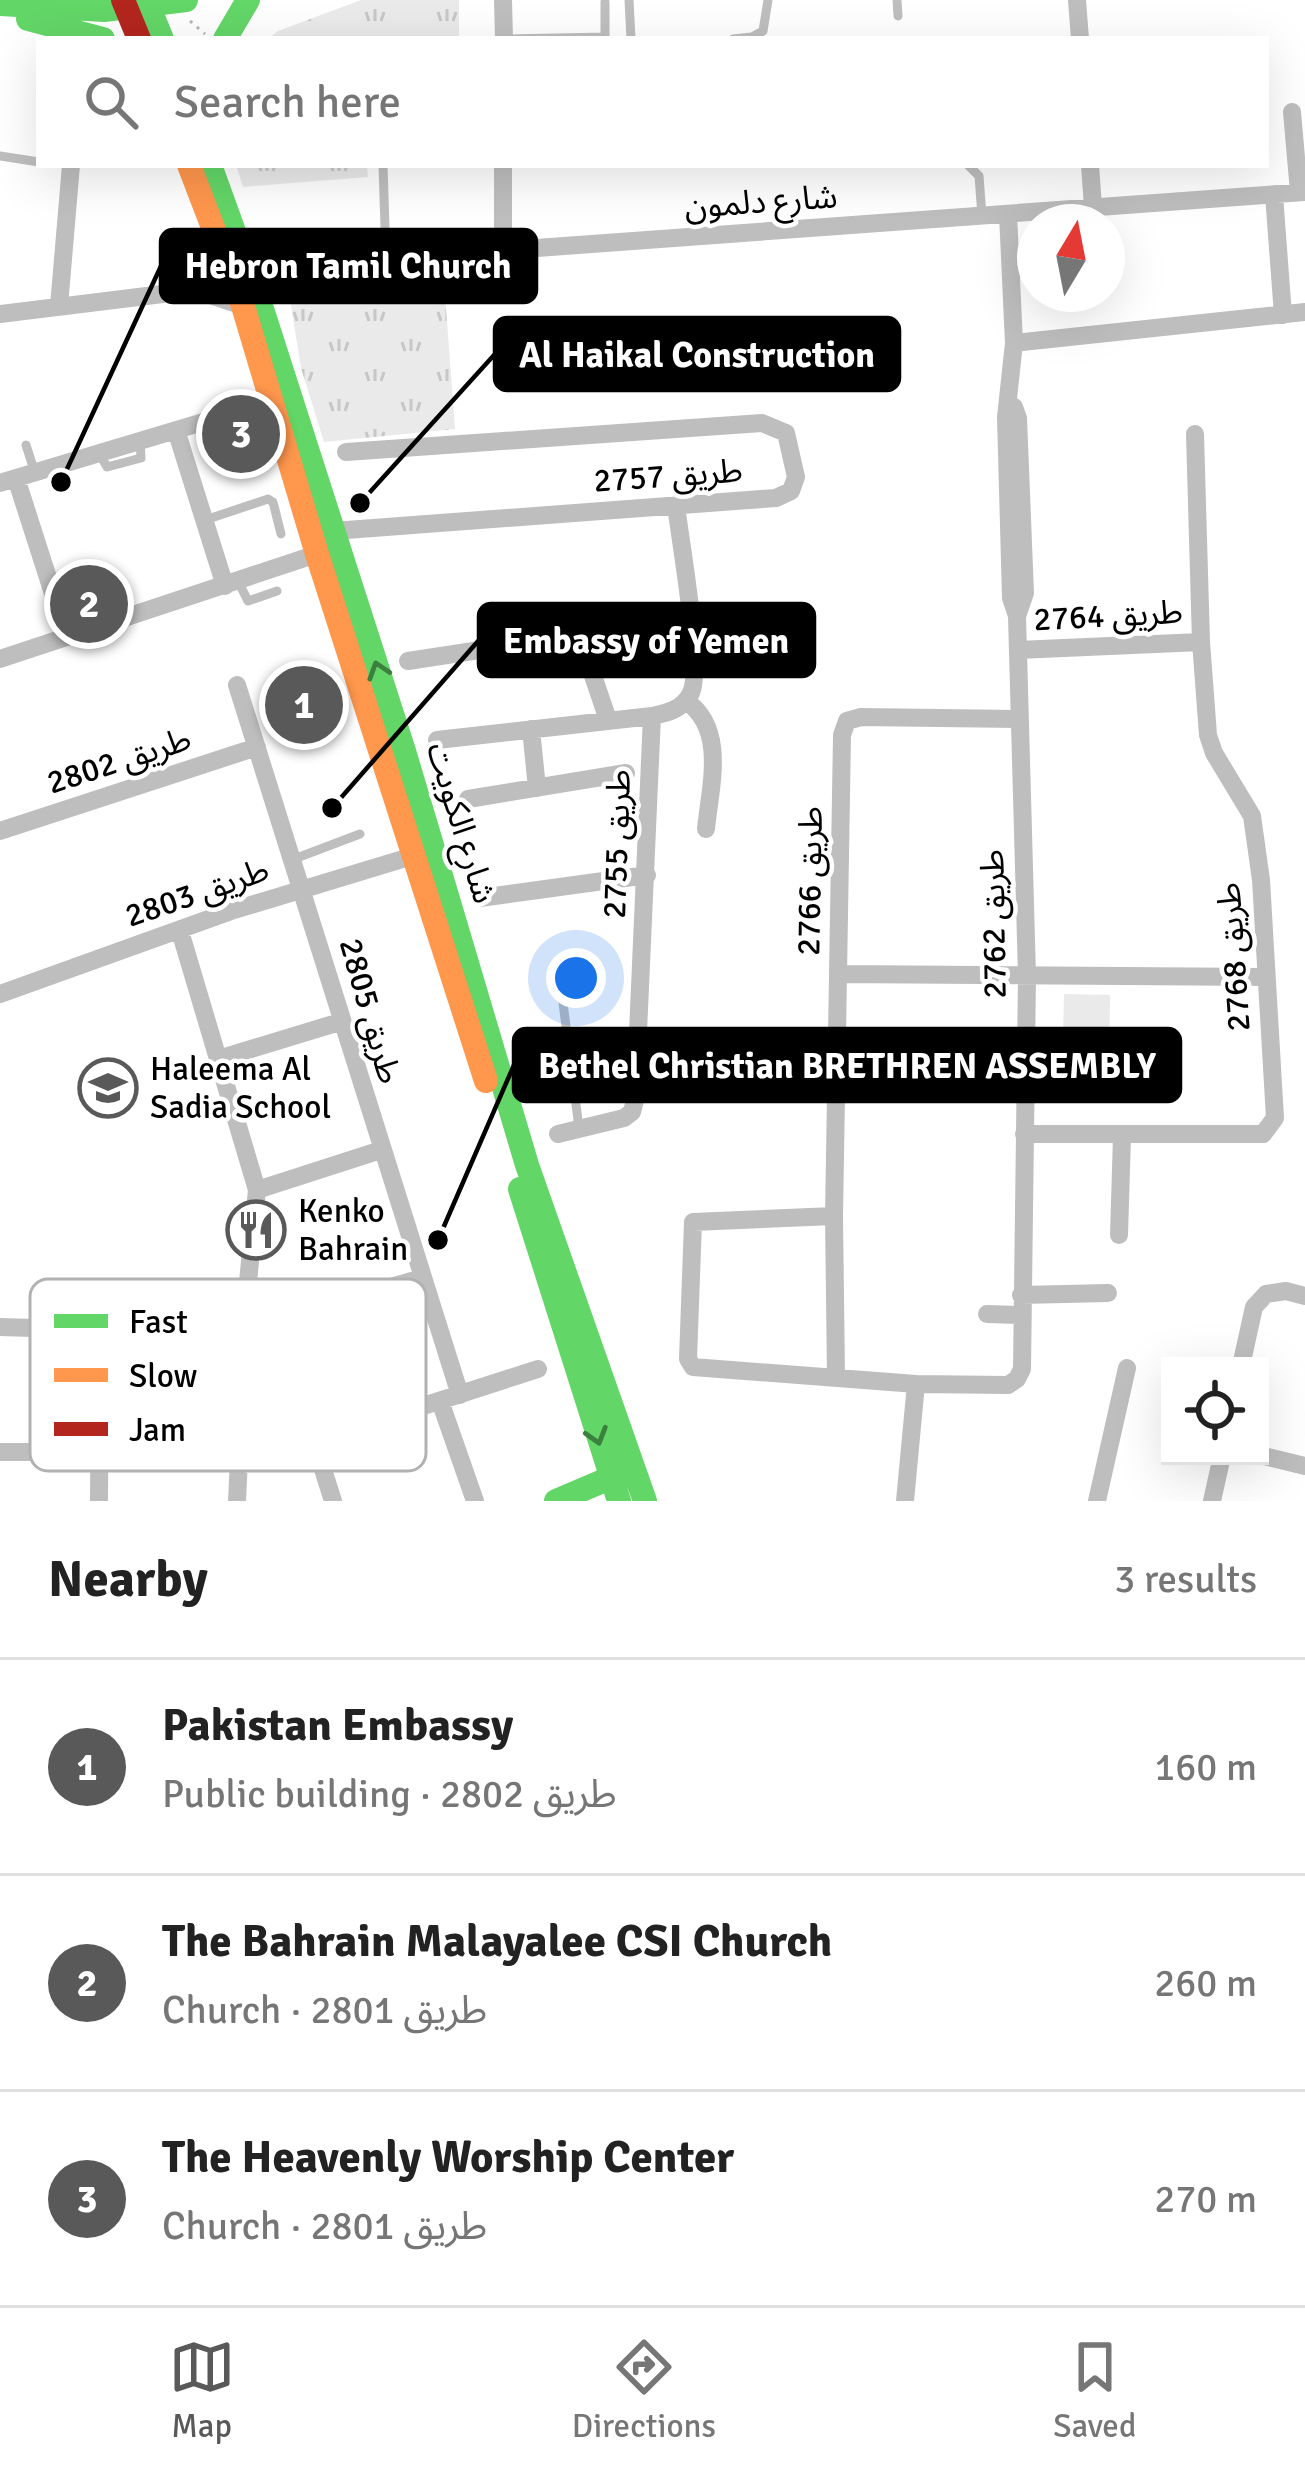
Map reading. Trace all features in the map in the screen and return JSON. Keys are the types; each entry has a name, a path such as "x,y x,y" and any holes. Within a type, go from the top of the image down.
{"main road":[{"path":"0,4 186,0"},
{"path":"227,36 248,0"},
{"path":"136,4 139,36"},
{"path":"136,4 160,36"},
{"path":"0,13 91,36"},
{"name":"شارع الكويت","path":"191,168 235,254"},
{"name":"شارع الكويت","path":"211,168 235,254 333,531 468,957 627,1491"},
{"name":"شارع الكويت","path":"253,309 316,554 627,1491"},
{"path":"556,1501 627,1491"}],"street":[{"path":"502,0 504,36"},
{"path":"1078,0 1080,36"},
{"path":"1292,112 1302,192"},
{"path":"59,306 66,168"},
{"path":"502,168 503,251"},
{"path":"1090,168 1093,204"},
{"name":"شارع دلمون","path":"1125,205 1302,192"},
{"path":"1274,195 1283,315"},
{"name":"شارع دلمون","path":"235,254 293,270 1017,213"},
{"name":"طريق 2762","path":"834,1216 693,1222 688,1359 693,1367 916,1384 1008,1385 1018,1379 1022,1369 1027,976 1006,417 1014,343 1008,214"},
{"path":"195,290 235,254"},
{"path":"0,314 195,290 253,309 293,270"},
{"path":"1014,343 1305,312"},
{"path":"67,637 17,478 223,416"},
{"name":"طريق 2757","path":"333,531 785,496 796,477 786,433 762,423 346,452"},
{"path":"176,430 232,584"},
{"name":"طريق 2768","path":"1024,1134 1263,1134 1275,1118 1261,880 1252,816 1208,735 1195,434"},
{"path":"676,505 694,671 686,701 699,712 712,741 706,830"},
{"path":"0,659 316,554"},
{"path":"408,661 558,638 574,640 585,652 608,720"},
{"name":"طريق 2764","path":"1018,650 1201,642"},
{"path":"237,685 304,888"},
{"name":"طريق 2755","path":"437,740 652,716 670,712 686,701"},
{"name":"طريق 2755","path":"559,1134 624,1118 632,1112 635,1100 652,716"},
{"name":"طريق 2766","path":"836,1377 842,735 847,721 860,717 1019,719"},
{"path":"531,729 537,788"},
{"name":"طريق 2802","path":"0,831 257,747"},
{"path":"468,799 626,773"},
{"name":"طريق 2803","path":"0,994 304,888 416,855"},
{"path":"480,898 647,875"},
{"name":"طريق 2805","path":"304,888 340,1022 422,1278"},
{"path":"180,932 257,1190 248,1279"},
{"path":"839,974 1265,977"},
{"path":"218,1059 340,1022"},
{"path":"1119,1235 1122,1136"},
{"path":"257,1190 381,1150"},
{"name":"طريق 2805","path":"426,1290 460,1394"},
{"path":"987,1314 1108,1293"},
{"path":"1243,1357 1254,1307 1266,1294 1305,1295"},
{"path":"0,1327 30,1328"},
{"path":"1097,1501 1127,1368"},
{"path":"426,1405 538,1370"},
{"path":"905,1501 916,1384"},
{"path":"440,1401 475,1501"},
{"path":"1269,1457 1305,1466"},
{"path":"1212,1501 1220,1465"},
{"path":"98,1471 99,1501"},
{"path":"237,1501 240,1471"},
{"path":"324,1471 333,1501"}],"lane":[{"path":"628,0 631,36"},
{"path":"754,36 763,31 768,0"},
{"path":"897,0 898,16"},
{"path":"605,2 605,36"},
{"path":"0,156 36,161"},
{"path":"383,168 386,260"},
{"path":"971,168 979,176 982,216"},
{"path":"17,478 26,445"},
{"path":"205,520 268,499 281,534"},
{"path":"232,584 248,602 278,591"},
{"path":"294,859 360,834"},
{"path":"562,1003 579,1130"}],"green space":[{"path":"361,0 459,0 459,36 272,36"},
{"path":"237,168 367,168 368,177 243,187"},
{"path":"443,268 455,429 324,442 301,368 290,299 306,282"},
{"path":"1064,994 1110,995 1109,1082 1062,1082"}],"traffic: fast":[{"path":"146,0 161,36"},
{"path":"0,4 104,10 186,0"},
{"path":"227,36 248,0"},
{"path":"28,19 92,36"},
{"path":"211,168 263,312 404,751 527,1165 645,1501"},
{"path":"520,1189 619,1501"},
{"path":"556,1501 610,1478 622,1478"}],"traffic: slow":[{"path":"190,168 243,306 486,1081"}],"traffic: jam":[{"path":"123,0 138,36"}],"place":[{"name":"The Heavenly Worship Center","path":"241,434"},
{"name":"Hebron Tamil Church","path":"61,482"},
{"name":"Al Haikal Construction","path":"360,503"},
{"name":"The Bahrain Malayalee CSI Church","path":"89,604"},
{"name":"Pakistan Embassy","path":"304,705"},
{"name":"Embassy of Yemen","path":"332,808"},
{"name":"Haleema Al Sadia School","path":"108,1088"},
{"name":"Kenko Bahrain","path":"256,1230"},
{"name":"Bethel Christian BRETHREN ASSEMBLY","path":"438,1240"}]}
